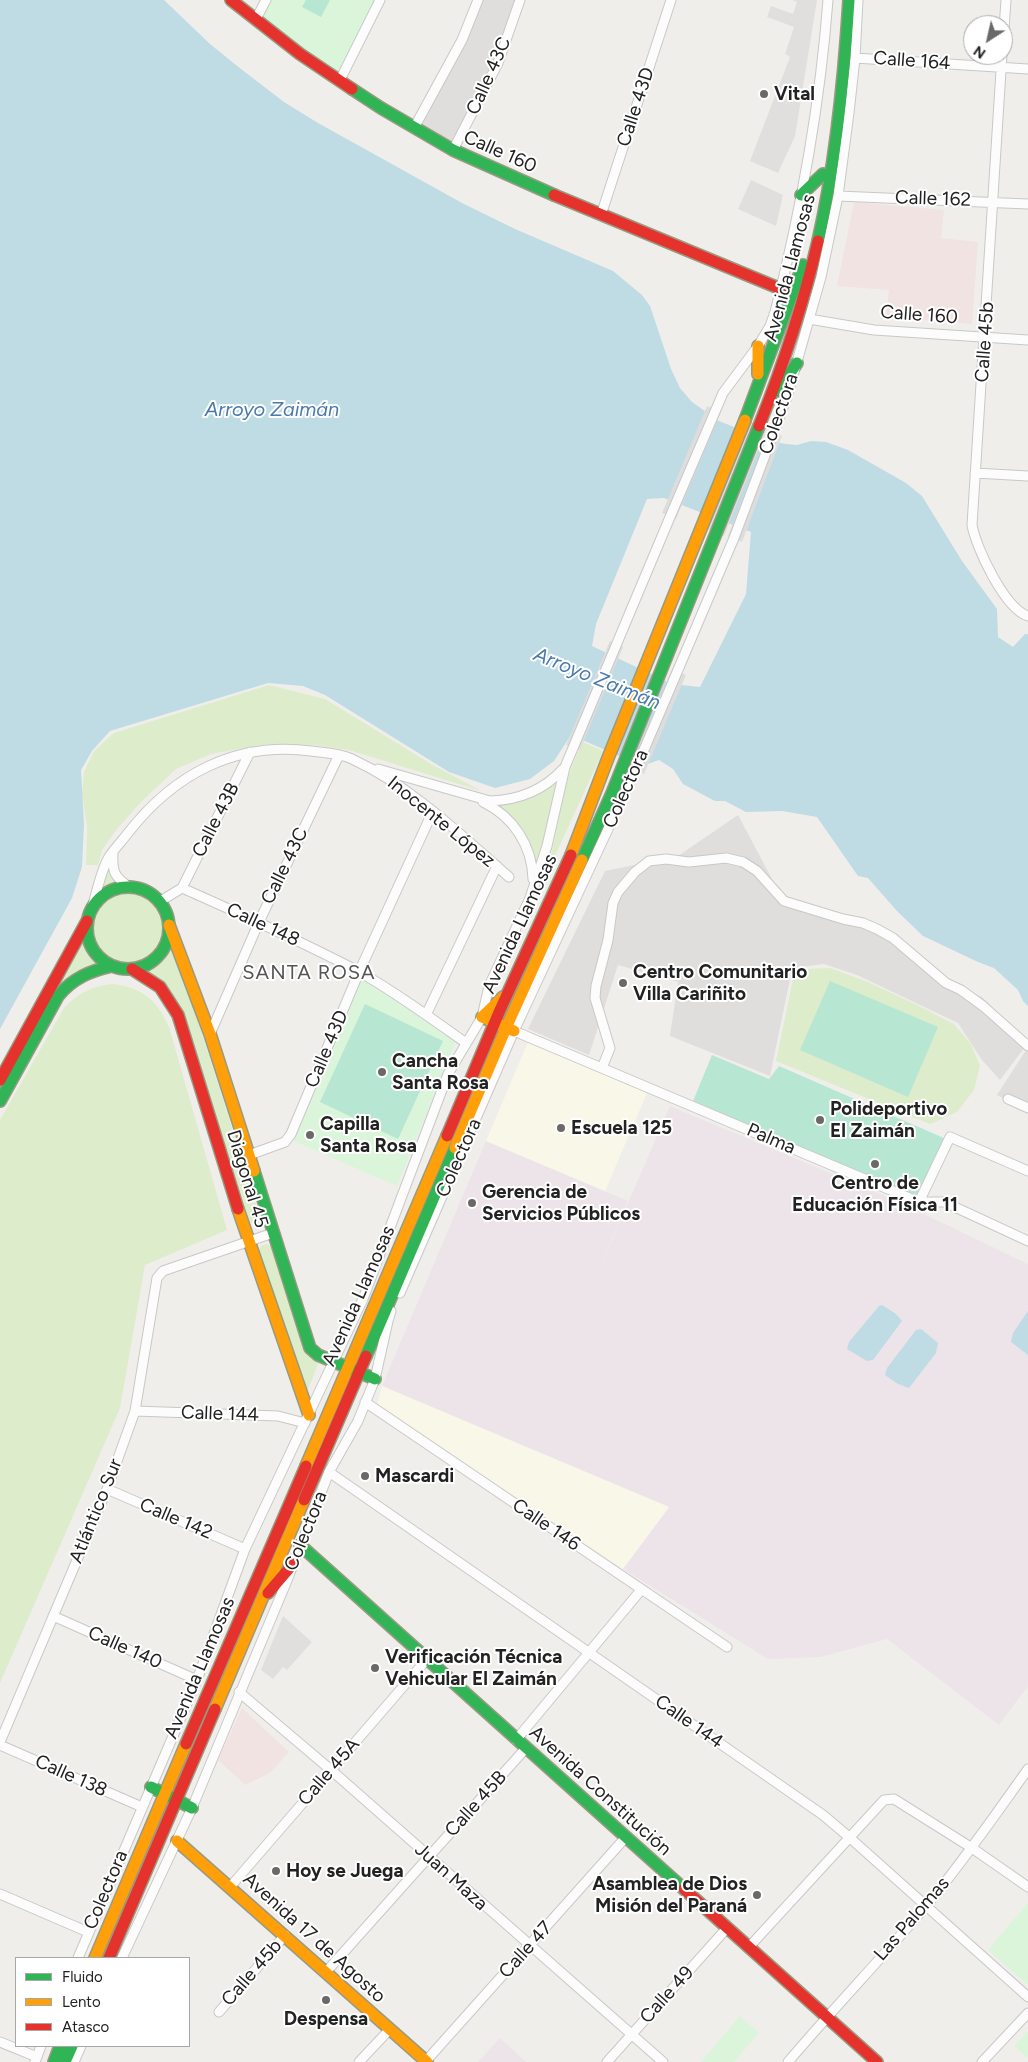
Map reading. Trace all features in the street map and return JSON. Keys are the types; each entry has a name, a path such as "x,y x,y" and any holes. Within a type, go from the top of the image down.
{"main road":[{"name":"Calle 160","path":"232,0 300,54 414,128 453,150 781,289"},
{"name":"Avenida Llamosas","path":"95,1957 347,1368 378,1300 507,994 574,848 608,758 745,420 792,297 812,233 823,174 837,56 840,0"},
{"name":"Avenida Llamosas","path":"109,1957 359,1373 608,801 768,405 802,303 824,220 846,57 848,0"},
{"path":"836,130 849,113"},
{"path":"801,196 823,174"},
{"path":"824,220 828,241"},
{"path":"758,346 758,383"},
{"path":"768,405 797,363"},
{"path":"132,888 142,890 159,902 164,909 169,925 168,938 163,950 155,960 132,970 112,966 104,962 91,947 86,929 88,919 92,907 102,896 109,892 132,888"},
{"path":"0,1080 80,930 88,919"},
{"name":"Diagonal 45","path":"169,925 210,1034 310,1348 318,1355 374,1379"},
{"path":"0,1101 65,986 75,978 112,966"},
{"name":"Diagonal 45","path":"132,970 160,985 168,995 178,1015 248,1241 307,1419"},
{"path":"507,994 482,1017 510,1029"},
{"name":"Avenida Constitución","path":"300,1545 877,2062"},
{"path":"260,1603 292,1564"},
{"path":"151,1787 192,1808"},
{"name":"Avenida 17 de Agosto","path":"177,1841 427,2062"},
{"path":"54,2062 60,2047"},
{"path":"65,2062 75,2054"}],"street":[{"path":"256,19 266,0"},
{"path":"340,80 380,0"},
{"path":"414,128 453,57 478,0"},
{"name":"Calle 43C","path":"453,150 498,63 520,0"},
{"name":"Calle 43D","path":"601,214 671,0"},
{"name":"Colectora","path":"78,1957 198,1680 245,1549 363,1300 448,1074 482,1017 489,986 533,886 547,846 565,767 572,747 728,384 758,346 770,326 781,289 801,196 814,120 828,0"},
{"path":"838,196 855,58 858,0"},
{"path":"1005,15 1006,0"},
{"name":"Calle 164","path":"855,58 1028,69"},
{"name":"Calle 45b","path":"1002,67 972,525 974,536 1010,603 1025,615"},
{"name":"Colectora","path":"122,1957 192,1808 329,1472 358,1421 366,1402 374,1379 390,1315 510,1029 636,770 734,538 774,433 797,363 821,277 838,196"},
{"name":"Calle 162","path":"838,196 1028,204"},
{"name":"Calle 160","path":"809,319 874,330 1028,340"},
{"path":"975,473 1028,476"},
{"name":"Inocente López","path":"92,907 108,859 143,814 185,779 226,758 272,748 339,755 359,763 400,785 509,877"},
{"name":"Calle 43B","path":"182,888 250,752"},
{"name":"Calle 43C","path":"210,1034 259,922 339,755"},
{"path":"359,763 474,798"},
{"name":"Colectora","path":"474,798 490,801 507,801 524,797 553,780 565,767"},
{"name":"Colectora","path":"474,798 502,814 514,825 523,838 530,854 533,886"},
{"name":"Calle 43D","path":"249,1155 285,1142 291,1134 359,972 433,811"},
{"path":"113,852 113,870 119,880 132,888"},
{"path":"602,1068 610,1048 596,998 596,986 608,940 613,902 618,892 635,872 649,862 666,859 689,862 726,858 743,862 757,871 784,901 878,929 893,938 913,957 946,983 962,990 983,1006 1028,1046"},
{"path":"426,1015 497,866"},
{"path":"159,902 182,888"},
{"name":"Calle 148","path":"182,888 259,922 359,972 466,1043"},
{"name":"Palma","path":"510,1029 919,1202 944,1202 1028,1241"},
{"path":"1008,1099 1028,1108"},
{"path":"919,1202 950,1137 1028,1171"},
{"path":"248,1241 273,1233"},
{"name":"Atlántico Sur","path":"0,1744 106,1489 135,1411 157,1278 163,1271 248,1241"},
{"name":"Calle 146","path":"366,1402 641,1590 728,1647"},
{"name":"Calle 144","path":"135,1411 278,1416 307,1419"},
{"name":"Calle 144","path":"329,1472 822,1815 1028,1997"},
{"name":"Calle 142","path":"106,1489 245,1549"},
{"path":"516,1740 641,1590"},
{"name":"Calle 140","path":"53,1616 198,1680"},
{"name":"Calle 45A","path":"230,1886 427,1659"},
{"name":"Juan Maza","path":"239,1692 331,1770 529,1947 663,2062"},
{"name":"Calle 138","path":"0,1744 142,1807"},
{"name":"Calle 45B","path":"326,1972 526,1748"},
{"name":"Las Palomas","path":"788,2062 926,1906 1025,1781 1028,1769"},
{"path":"749,1947 884,1800 894,1799 972,1848 1028,1888"},
{"name":"Calle 47","path":"427,2062 626,1838"},
{"path":"0,1894 88,1932"},
{"name":"Calle 49","path":"607,2062 727,1928"},
{"name":"Calle 45b","path":"219,2012 285,1935"},
{"path":"982,2062 1028,2013"},
{"path":"359,2062 390,2029"},
{"path":"0,2042 36,2059 42,2047"}],"shaded area":[{"path":"481,0 522,0 453,154 416,134"},
{"path":"792,0 817,0 795,136 778,173 750,161 790,57 785,54 794,27 767,17 771,6 793,14 797,2"},
{"path":"751,180 783,195 776,226 738,209"},
{"path":"854,202 944,210 941,238 978,242 972,324 886,317 889,290 837,286"},
{"path":"738,815 781,896 885,935 927,973 982,997 1028,1043 1000,1080 982,1060 958,1023 857,975 824,964 801,967 790,979 770,1076 670,1036 678,982 618,965 589,1055 528,1029 605,871 678,856"},
{"path":"528,1042 647,1093 605,1191 486,1141"},
{"path":"1026,1050 1028,1051 1028,1112 997,1095"},
{"path":"670,1106 897,1201 1028,1264 1028,1686 999,1725 887,1639 821,1657 768,1659 623,1569 669,1507 382,1386 486,1141 628,1201 588,1295"},
{"path":"382,1386 669,1507 623,1569 377,1405"},
{"path":"283,1616 312,1642 287,1670 283,1667 273,1679 261,1670"},
{"path":"242,1708 289,1752 270,1773 245,1785 218,1760"},
{"path":"500,2038 526,2062 478,2062"}],"green space":[{"path":"269,0 377,0 346,65 338,71 332,70 265,22 261,17"},
{"path":"306,0 330,0 321,17 302,7"},
{"path":"269,685 325,699 431,764 481,791 349,750 314,745 267,744 211,754 176,769 141,802 117,829 102,850 98,865 86,865 87,827 82,794 84,772 94,751 114,733"},
{"path":"583,742 603,751 538,893 550,860 571,770"},
{"path":"556,780 547,827 536,867 532,847 522,829 508,814 491,803 509,804 518,802 534,796"},
{"path":"111,859 124,885 101,893"},
{"path":"128,892 148,898 158,908 164,928 158,948 148,958 128,964 108,958 98,948 92,928 98,908 108,898"},
{"path":"81,938 88,954 98,964 74,972 54,993"},
{"path":"173,943 262,1222 259,1226 253,1226 249,1219 180,1006 174,996 149,972 162,960"},
{"path":"830,968 868,982 954,1024 971,1044 980,1066 974,1090 957,1112 930,1124 776,1061 793,979 808,969"},
{"path":"357,975 456,1041 397,1186 289,1139"},
{"path":"830,981 938,1027 908,1097 800,1050"},
{"path":"113,984 133,989 148,997 159,1009 169,1027 227,1230 145,1265 120,1408 0,1683 0,1120 64,1008 86,991 98,986"},
{"name":"Cancha Santa Rosa","path":"365,1004 443,1041 398,1139 320,1102"},
{"name":"Polideportivo El Zaimán","path":"712,1055 769,1079 779,1066 946,1139 918,1199 693,1101"},
{"path":"267,1244 271,1247 302,1344 311,1356 320,1359 306,1395 259,1250 262,1245"},
{"path":"1028,1903 1028,1985 988,1950"},
{"path":"740,2016 759,2033 734,2062 701,2062"},
{"path":"1028,2031 1028,2058 1014,2046"}],"water":[{"name":"Arroyo Zaimán","path":"0,0 164,0 210,44 241,69 284,102 318,123 462,203 515,229 613,271 642,295 650,306 671,369 680,388 692,402 719,421 769,441 797,445 811,441 826,442 848,450 906,483 922,496 962,561 997,609 998,637 1013,647 1025,634 1028,634 1028,1006 1023,1001 1018,990 994,968 923,936 897,911 868,878 858,876 817,817 782,811 746,812 725,801 715,801 683,784 673,769 659,760 642,766 571,735 554,761 530,779 495,788 449,772 325,695 303,686 268,683 110,731 92,751 81,770 84,824 82,867 72,898 0,1029","holes":["664,498 751,532 746,594 700,687 672,684 592,646 596,624 647,499"]},
{"path":"882,1305 896,1314 902,1321 873,1360 867,1361 847,1349 849,1342 879,1306"},
{"path":"1028,1311 1028,1355 1011,1342 1013,1333"},
{"path":"921,1329 938,1343 936,1353 909,1388 898,1384 885,1375 887,1368 916,1330"}],"pier":[{"path":"707,406 721,412 676,519 662,513"},
{"path":"739,418 767,429 724,536 696,524"},
{"path":"769,431 782,436 742,542 728,536"},
{"path":"610,641 623,647 580,750 566,745"},
{"path":"672,669 686,675 644,774 630,768"}],"traffic: fast":[{"path":"818,241 830,181 838,121 845,61 849,0"},
{"path":"352,89 453,150 554,195"},
{"path":"801,195 823,174"},
{"path":"745,420 803,265"},
{"path":"778,391 797,363"},
{"path":"582,860 612,793 759,426"},
{"path":"128,887 144,890 157,899 166,912 169,928 166,944 157,957 144,966 128,969 112,966 99,957 90,944 87,928 90,912 99,899 112,890 128,887"},
{"path":"0,1101 58,996 70,984 82,976 112,966"},
{"path":"366,1356 455,1148"},
{"path":"254,1171 310,1348 318,1355 375,1379"},
{"path":"300,1545 684,1889"},
{"path":"151,1787 192,1808"},
{"path":"54,2062 60,2047"},
{"path":"65,2062 72,2047"}],"traffic: slow":[{"path":"758,346 758,374"},
{"path":"571,855 608,758 745,420"},
{"path":"455,1148 506,1028 582,860"},
{"path":"169,925 210,1034 254,1171"},
{"path":"503,997 482,1017 514,1031"},
{"path":"306,1466 447,1136"},
{"path":"238,1209 309,1415"},
{"path":"215,1709 304,1500"},
{"path":"95,1957 186,1744"},
{"path":"177,1841 427,2062"}],"traffic: jam":[{"path":"231,0 300,54 352,89"},
{"path":"554,195 781,289"},
{"path":"759,426 792,335 818,241"},
{"path":"447,1136 500,1010 571,855"},
{"path":"0,1080 87,921"},
{"path":"132,969 160,987 178,1015 238,1209"},
{"path":"304,1500 366,1356"},
{"path":"186,1744 306,1466"},
{"path":"268,1593 293,1564"},
{"path":"109,1957 215,1709"},
{"path":"684,1889 877,2062"}],"place":[{"name":"Vital","path":"764,94"},
{"name":"Centro Comunitario Villa Cariñito","path":"623,983"},
{"name":"Cancha Santa Rosa","path":"382,1072"},
{"name":"Polideportivo El Zaimán","path":"820,1120"},
{"name":"Escuela 125","path":"561,1128"},
{"name":"Capilla Santa Rosa","path":"310,1135"},
{"name":"Centro de Educación Física 11","path":"875,1164"},
{"name":"Gerencia de Servicios Públicos","path":"472,1203"},
{"name":"Mascardi","path":"365,1476"},
{"name":"Verificación Técnica Vehicular El Zaimán","path":"375,1668"},
{"name":"Hoy se Juega","path":"276,1871"},
{"name":"Asamblea de Dios Misión del Paraná","path":"757,1895"},
{"name":"Despensa","path":"326,2000"}],"district":[{"name":"SANTA ROSA","path":"309,973"}]}
